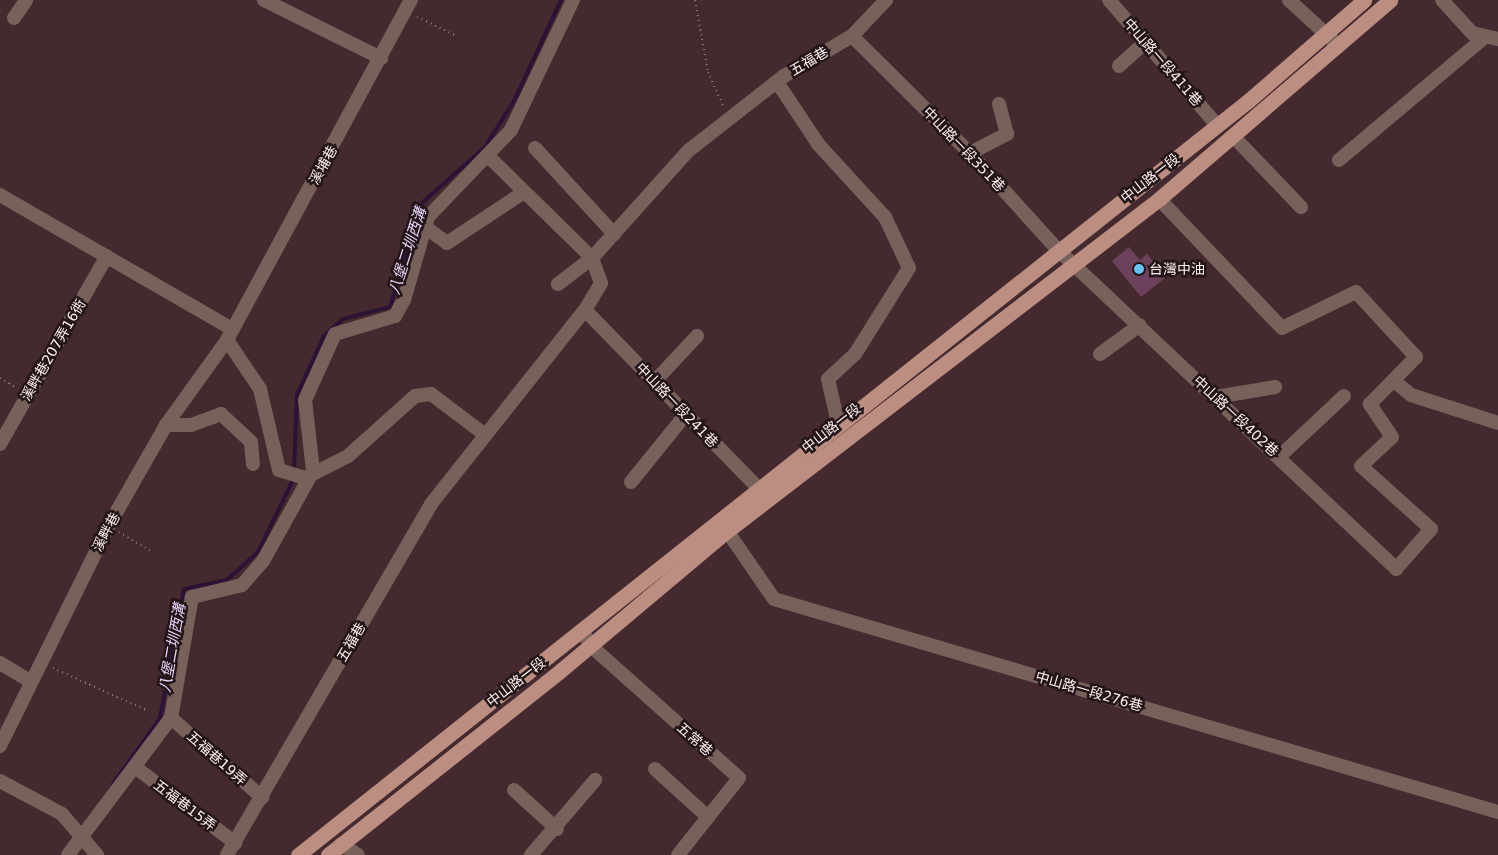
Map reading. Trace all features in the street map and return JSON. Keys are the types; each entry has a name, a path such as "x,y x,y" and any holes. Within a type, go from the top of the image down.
{"main road":[{"name":"中山路一段","path":"298,855 582,630 757,486 1217,125 1364,0"},
{"name":"中山路一段","path":"328,855 592,646 727,531 770,500 1159,199 1234,138 1390,0"}],"street":[{"path":"14,18 26,0"},
{"path":"264,0 382,58"},
{"path":"68,855 79,835 135,767 171,718 192,597 242,585 263,561 309,474 305,400 335,334 395,316 428,217 511,130 572,0"},
{"name":"五福巷","path":"592,258 688,151 777,82 852,36 886,0"},
{"name":"中山路一段411巷","path":"1109,0 1217,125"},
{"path":"1289,0 1324,35 1339,46"},
{"path":"1339,160 1491,39 1459,21 1442,0"},
{"name":"溪埔巷","path":"230,335 382,58 408,6"},
{"name":"中山路一段351巷","path":"852,36 970,153 1058,250 1074,265"},
{"path":"1119,66 1146,42"},
{"path":"777,82 818,144 885,217 909,268 855,354 828,379 838,423"},
{"path":"970,153 1007,134 999,104"},
{"path":"1234,138 1301,207"},
{"path":"535,148 614,234"},
{"name":"五福巷","path":"227,855 431,504 484,434 585,310 601,283 592,258 488,156"},
{"path":"425,227 447,243 524,192"},
{"path":"0,195 107,256 230,335 260,389 279,470 309,474 348,456 414,396 431,394 484,434"},
{"path":"1159,199 1282,328 1356,292 1416,357 1394,381 1411,395 1498,423"},
{"name":"溪畔巷207弄16衖","path":"0,444 107,256"},
{"path":"558,284 592,258"},
{"name":"中山路一段402巷","path":"1074,265 1280,457 1396,569 1430,530 1361,466 1392,437 1370,404 1394,381"},
{"name":"中山路一段241巷","path":"585,310 770,500"},
{"path":"1100,354 1140,325"},
{"name":"溪畔巷","path":"0,746 30,681 108,525 166,425 230,335"},
{"path":"654,382 697,336"},
{"path":"1216,397 1275,387"},
{"path":"1280,457 1344,396"},
{"path":"166,425 191,424 221,414 251,442 253,464"},
{"path":"631,482 686,414"},
{"name":"中山路一段276巷","path":"718,517 774,599 1498,812"},
{"name":"五常巷","path":"582,630 592,646 739,778 678,855"},
{"path":"0,663 30,681"},
{"name":"五福巷19弄","path":"171,718 262,797"},
{"name":"五福巷15弄","path":"135,767 235,843"},
{"path":"655,770 708,817"},
{"path":"531,855 557,829 595,780"},
{"path":"0,781 62,814 97,855"},
{"path":"514,790 557,829"},
{"path":"341,844 358,855"}],"path":[{"path":"695,0 708,72 729,119"},
{"path":"408,6 458,36"},
{"path":"0,378 27,395"},
{"path":"108,525 151,551"},
{"path":"40,662 146,710"}],"building":[{"name":"台灣中油","path":"1129,247 1140,260 1147,254 1166,277 1141,297 1112,261"}],"waterway":[{"name":"八堡二圳西溝","path":"294,472 297,395 324,336 343,319 390,307 423,202 485,147 514,101 561,0"},
{"name":"八堡二圳西溝","path":"113,784 160,718 184,589 227,580 258,552 294,478"}],"place":[{"name":"台灣中油","path":"1139,269"}]}
